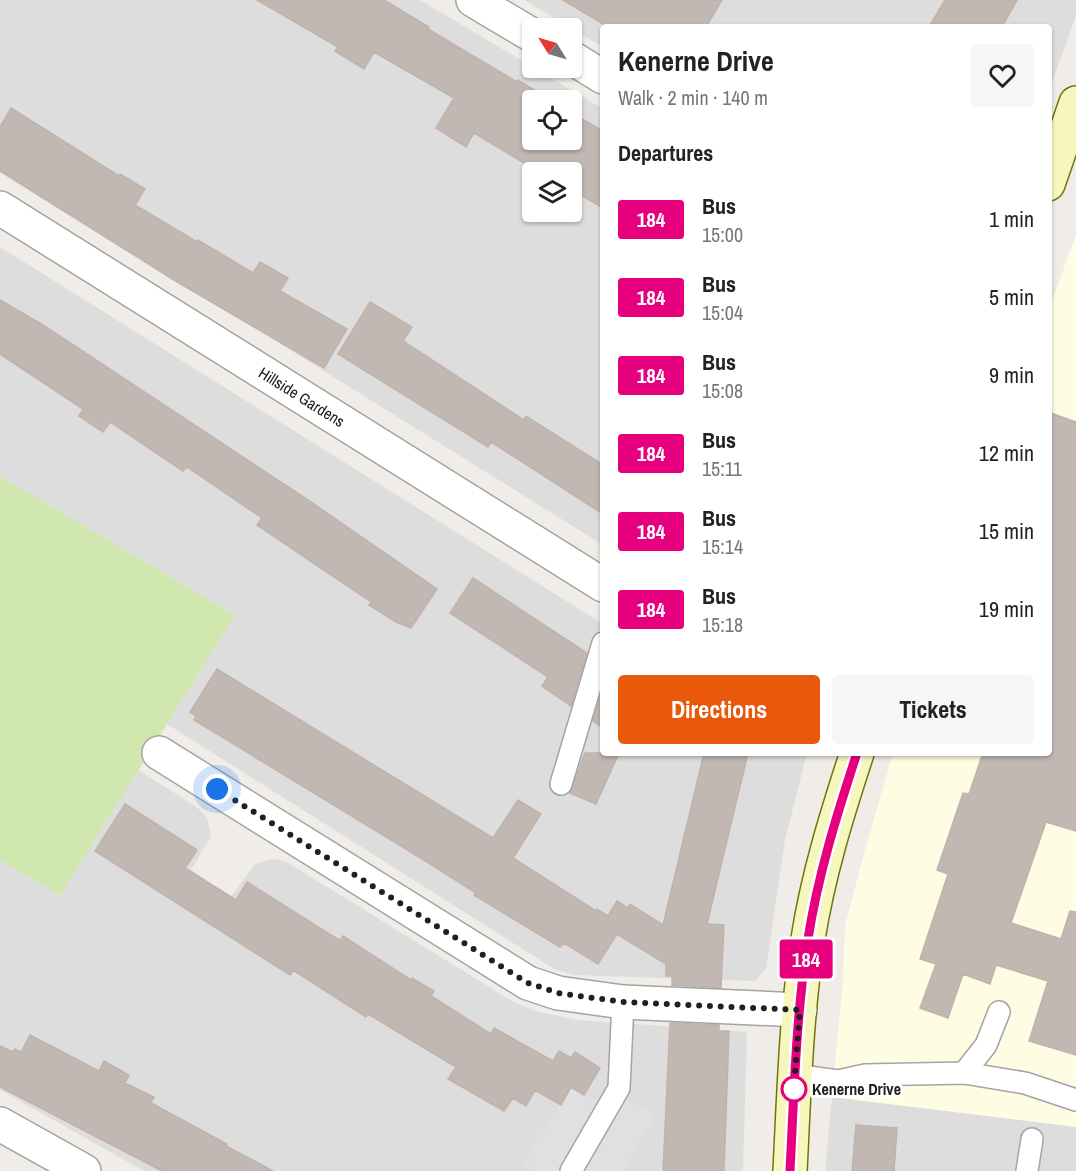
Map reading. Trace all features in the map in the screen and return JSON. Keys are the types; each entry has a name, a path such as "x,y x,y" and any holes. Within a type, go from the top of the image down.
{"street":[{"path":"474,0 522,29"},
{"path":"582,64 600,75"},
{"path":"1052,172 1076,103"},
{"name":"Hillside Gardens","path":"0,208 600,583"},
{"path":"159,753 528,983 558,993 623,1002 800,1010"},
{"path":"790,1171 794,1075 808,938 823,867 856,756"},
{"path":"0,1124 84,1171"}],"lane":[{"path":"561,784 600,653"},
{"path":"571,1171 619,1088 623,1002"},
{"path":"964,1073 986,1045 999,1012"},
{"path":"794,1075 838,1081 865,1075 964,1073 1025,1083 1076,1100"},
{"path":"1027,1171 1032,1139"}],"shaded area":[{"path":"0,0 420,0 522,61 522,78 551,78 571,90 522,90 522,150 582,150 582,96 600,107 600,543 0,169"},
{"path":"524,0 1076,0 1076,16 1052,82 1052,24 600,24 600,45 582,35 582,18 554,18"},
{"path":"1076,234 1076,1127 832,1097 843,979 845,926 892,756 1052,756 1052,302"},
{"path":"0,247 600,622 600,756 806,756 785,840 766,968 755,981 574,975 556,970 167,724 235,615 0,476"},
{"path":"138,770 197,807 207,817 211,836 191,870 231,897 255,864 273,859 285,861 512,1001 538,1012 578,1020 747,1032 743,1171 144,1171 0,1090 0,860 60,896"},
{"path":"571,1087 596,1099 603,1095 607,1087 655,1116 623,1171 537,1171 522,1163"},
{"path":"832,1097 1076,1127 1076,1171 825,1171"}],"green space":[{"path":"0,476 235,615 60,896 0,860"}],"building":[{"path":"257,0 384,0 429,27 428,29 534,90 522,90 522,150 582,150 582,119 600,129 600,206 582,196 582,162 522,162 474,133 466,147 436,128 454,98 374,52 364,69 335,51 338,47"},
{"path":"563,0 722,0 708,24 603,24"},
{"path":"945,0 1017,0 1004,24 931,24"},
{"path":"11,108 119,176 120,174 145,189 135,205 253,273 260,262 288,278 280,291 347,329 324,368 174,280 0,171 0,127"},
{"path":"0,300 43,325 308,500 437,589 411,628 396,622 369,605 371,602 257,525 262,518 187,467 183,471 110,422 103,432 79,416 83,409 0,354"},
{"path":"370,302 412,327 403,341 524,420 526,416 600,463 600,512 491,442 488,447 338,354"},
{"path":"1052,413 1076,422 1076,831 1046,822 1011,923 1061,939 1070,911 1076,912 1076,1055 1029,1041 1048,981 996,965 990,984 963,974 948,1018 920,1008 936,964 920,959 948,874 937,870 963,793 969,794 982,756 1052,756"},
{"path":"473,578 587,653 571,706 542,686 548,677 450,613"},
{"path":"217,669 493,838 518,800 541,814 513,858 596,911 597,909 608,916 617,901 628,908 630,904 663,925 703,756 747,756 707,924 724,925 721,988 672,985 672,976 666,976 666,964 617,934 598,964 564,943 560,947 474,895 476,893 424,860 194,720 196,716 190,712"},
{"path":"600,698 600,726 593,721"},
{"path":"585,753 618,756 596,804 570,793"},
{"path":"125,804 197,850 185,868 236,900 247,882 334,937 340,940 343,936 411,980 412,978 434,991 431,996 491,1034 494,1028 553,1061 559,1051 571,1058 575,1052 600,1068 584,1095 571,1087 561,1105 535,1090 526,1106 513,1098 504,1111 448,1079 456,1067 368,1014 366,1017 293,970 290,975 95,851"},
{"path":"670,1023 719,1025 719,1031 729,1031 724,1171 663,1171"},
{"path":"30,1035 99,1071 104,1061 129,1075 125,1083 154,1097 151,1103 273,1171 162,1171 0,1087 0,1046 13,1052 15,1049 21,1052"},
{"path":"856,1125 897,1128 894,1171 852,1171"}],"bus line":[{"name":"184","path":"790,1171 794,1075 808,938 823,867 856,756"}],"place":[{"name":"Kenerne Drive","path":"794,1089"}],"route":[{"path":"217,789 528,983 558,993 623,1002 800,1010 793,1099 794,1089"}]}
